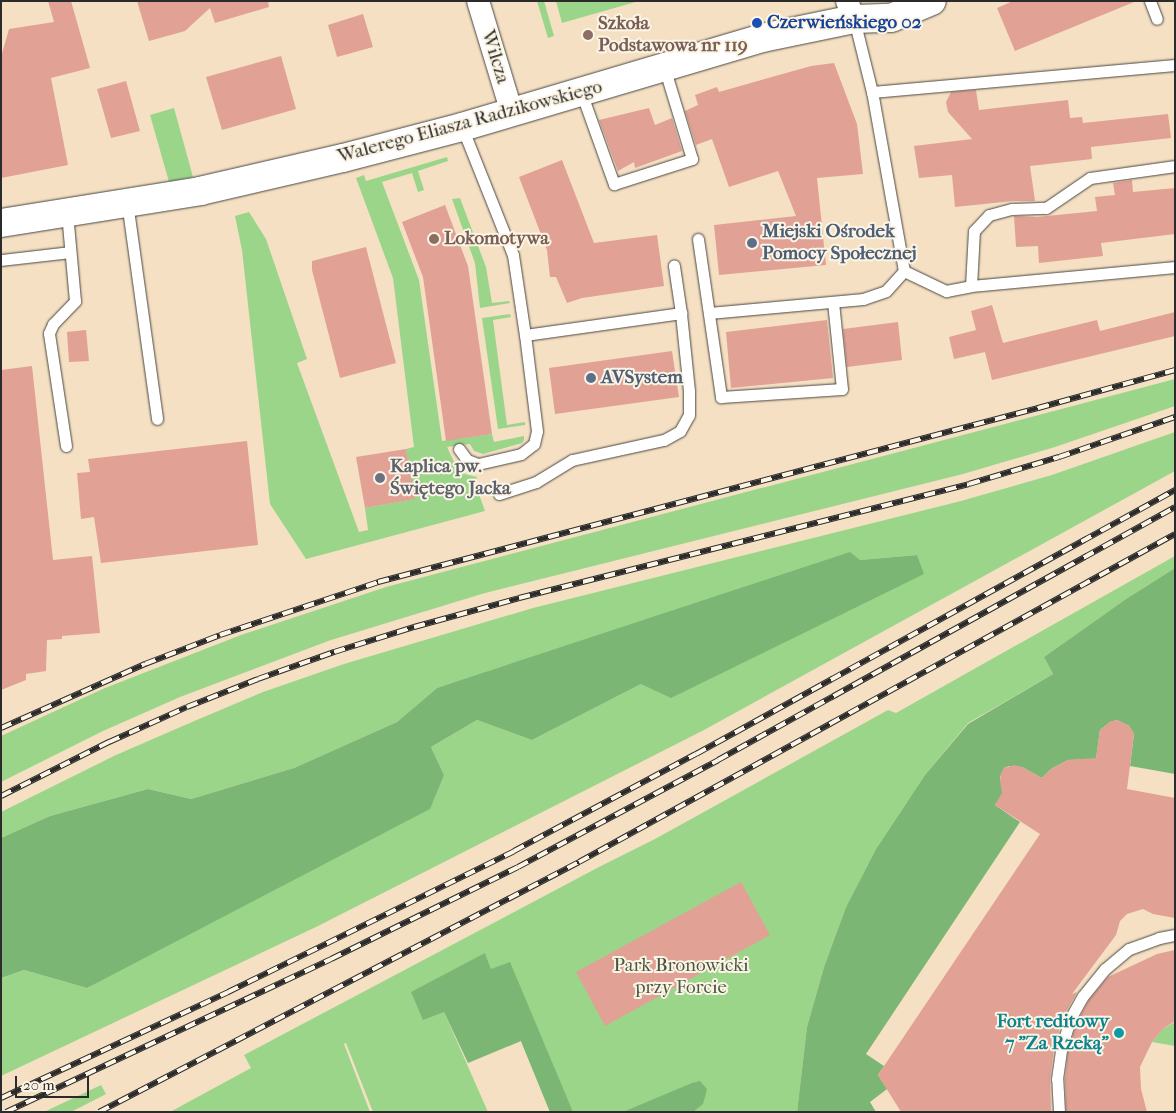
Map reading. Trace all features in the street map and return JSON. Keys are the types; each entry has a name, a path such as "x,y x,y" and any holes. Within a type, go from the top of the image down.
{"street":[{"name":"Wilcza","path":"478,1 512,113"},
{"name":"Walerego Eliasza Radzikowskiego","path":"1,223 66,211 200,191 343,158 512,113 851,10 891,18 932,1"}],"lane":[{"path":"1150,1 1157,19"},
{"path":"851,10 872,92 904,271"},
{"path":"872,92 1175,64"},
{"path":"581,92 614,184 692,159 664,67"},
{"path":"460,449 467,460 478,464 521,454 534,444 537,431 525,334 512,255 462,127"},
{"path":"971,286 974,231 989,215 1012,209 1046,208 1090,178 1175,166"},
{"path":"127,202 157,419"},
{"path":"66,211 75,301 52,324 49,334 66,446"},
{"path":"698,239 721,397 842,389 833,302"},
{"path":"1,260 70,252"},
{"path":"499,494 536,482 572,460 664,440 680,431 689,415 689,391 674,266"},
{"path":"904,271 946,291 971,286 1175,268"},
{"path":"709,313 863,300 886,291 904,271"},
{"path":"525,334 680,313"},
{"path":"1058,1112 1057,1079 1061,1049 1070,1019 1083,996 1105,970 1129,949 1175,934"}],"green space":[{"path":"537,1 544,1 554,36 548,38"},
{"path":"556,1 639,1 562,23"},
{"path":"174,108 193,177 169,182 150,115"},
{"path":"447,157 448,161 418,171 424,190 418,192 412,173 382,182 419,280 442,441 492,434 494,442 524,436 524,440 522,443 483,454 474,451 470,444 447,447 456,466 465,474 477,477 475,483 485,511 306,559 270,504 242,250 235,216 249,212 266,239 307,359 297,363 359,532 368,530 365,508 414,499 406,449 414,447 393,278 356,178 364,175 366,181"},
{"path":"460,198 486,267 492,303 509,301 510,303 480,308 475,263 452,199"},
{"path":"510,314 511,317 493,320 507,425 525,422 525,425 498,429 482,318"},
{"path":"1175,379 1175,406 1055,447 963,474 485,593 331,640 180,697 103,731 1,782 1,736 105,688 241,635 386,587"},
{"path":"1175,432 1175,471 704,730 316,927 1,1076 1,978 24,970 87,988 444,775 431,747 477,720 532,740 641,684 917,555 860,560 437,688 397,722 294,768 191,799 148,789 50,816 1,838 1,812 116,755 192,722 263,692 344,664 533,608 961,501 1052,475"},
{"path":"850,552 860,560 917,555 924,574 671,698 641,684 532,740 477,720 431,747 444,775 430,809 87,988 24,970 1,978 1,838 50,816 148,789 191,799 294,768 397,722 437,688"},
{"name":"Park Bronowicki przy Forcie","path":"1175,556 1175,568 1126,599 1044,657 1053,674 968,723 925,775 876,849 846,907 824,967 807,1027 797,1112 550,1112 485,954 444,1012 488,1112 373,1112 346,1043 344,1044 370,1112 170,1112 251,1068 244,1055 655,839 888,710 896,713"},
{"path":"1175,568 1175,774 1130,766 1134,734 1129,726 1117,720 1110,722 1100,730 1096,759 1068,760 1051,769 1042,778 1022,767 1009,766 1004,768 1000,777 1003,793 995,805 1020,822 866,1054 884,1066 878,1075 887,1089 870,1102 876,1112 797,1112 807,1027 824,967 846,907 876,849 925,775 968,724 1053,674 1044,657 1126,599"},
{"path":"485,953 491,969 510,962 573,1112 550,1112 521,1041 468,1063 444,1012 423,1020 411,992"},
{"path":"1175,1022 1175,1046 1152,1042 1163,1029"},
{"path":"700,1081 707,1089 703,1104 693,1112 623,1112 692,1083"},
{"path":"101,1085 106,1094 71,1112 44,1112"}],"building":[{"path":"48,1 71,1 90,68 51,78 68,165 1,178 1,57 9,29 54,22"},
{"path":"137,1 268,1 269,7 215,23 210,8 185,31 149,41"},
{"path":"1013,1 1134,2 1015,51 997,8"},
{"path":"363,14 373,47 337,57 328,25"},
{"path":"281,56 296,109 222,130 206,77"},
{"path":"834,63 857,124 863,174 817,178 826,265 719,275 714,225 796,216 778,171 729,187 712,139 696,145 685,111 698,105 695,95 717,87 719,92 811,66"},
{"path":"126,81 140,131 111,138 97,89"},
{"path":"976,90 979,110 1068,100 1070,118 1082,117 1083,123 1168,114 1171,138 1091,147 1092,159 1030,166 1035,201 1013,201 955,207 952,175 919,178 914,146 972,139 948,112 946,102 951,92"},
{"path":"649,108 655,125 672,118 682,151 635,168 634,162 618,171 599,120"},
{"path":"562,160 594,243 657,235 664,286 582,298 567,303 556,277 550,277 547,250 519,177"},
{"path":"1132,180 1133,192 1175,188 1175,234 1101,243 1103,256 1039,263 1038,246 1016,247 1014,216 1037,217 1097,211 1095,197 1115,195 1113,183"},
{"path":"445,205 468,266 492,434 446,441 423,277 402,222"},
{"path":"366,247 396,363 340,378 312,270 312,261"},
{"path":"992,305 1003,343 1097,320 1100,331 1175,312 1175,336 992,380 985,352 954,359 949,337 976,330 971,311"},
{"path":"827,320 833,378 731,388 726,332"},
{"path":"898,322 902,360 847,367 843,329"},
{"path":"86,330 89,361 69,362 67,332"},
{"path":"672,351 679,397 555,414 549,368"},
{"path":"32,366 53,560 92,556 100,633 62,636 62,639 47,640 46,671 26,674 26,680 1,690 1,370"},
{"path":"247,441 258,545 101,563 94,517 81,519 77,473 90,472 88,459"},
{"path":"406,449 415,499 365,508 356,457"},
{"path":"1117,720 1129,726 1134,734 1127,789 1175,798 1175,918 1153,914 1143,909 1127,914 1120,921 1116,935 1072,994 1077,992 1063,1017 1054,1048 1050,1079 1051,1112 901,1112 878,1075 1040,834 995,805 1002,793 1001,773 1004,768 1014,765 1022,767 1042,778 1051,769 1068,760 1096,758 1100,730 1110,722"},
{"path":"741,882 770,935 605,1026 576,972"},
{"name":"Fort reditowy 7 \"Za Rzeką\"","path":"1175,950 1175,1021 1163,1029 1152,1042 1140,1067 1141,1089 1147,1112 1066,1112 1065,1079 1068,1051 1077,1022 1089,1000 1108,977 1157,954"}],"railway":[{"path":"1,728 145,664 220,635 378,582 1038,408 1175,370"},
{"path":"1,796 109,742 187,707 334,652 414,627 519,598 969,484 1059,457 1175,417"},
{"path":"1,1098 228,992 514,851 696,754 1175,490"},
{"path":"6,1112 331,959 518,867 718,760 1175,507"},
{"path":"99,1112 579,862 1175,534"}],"place":[{"name":"Czerwieńskiego 02","path":"757,23"},
{"name":"Szkoła Podstawowa nr 119","path":"588,35"},
{"name":"Lokomotywa","path":"434,239"},
{"name":"Miejski Ośrodek Pomocy Społecznej","path":"752,243"},
{"name":"AVSystem","path":"591,378"},
{"name":"Kaplica pw. Świętego Jacka","path":"380,478"},
{"name":"Fort reditowy 7 \"Za Rzeką\"","path":"1119,1033"}]}
